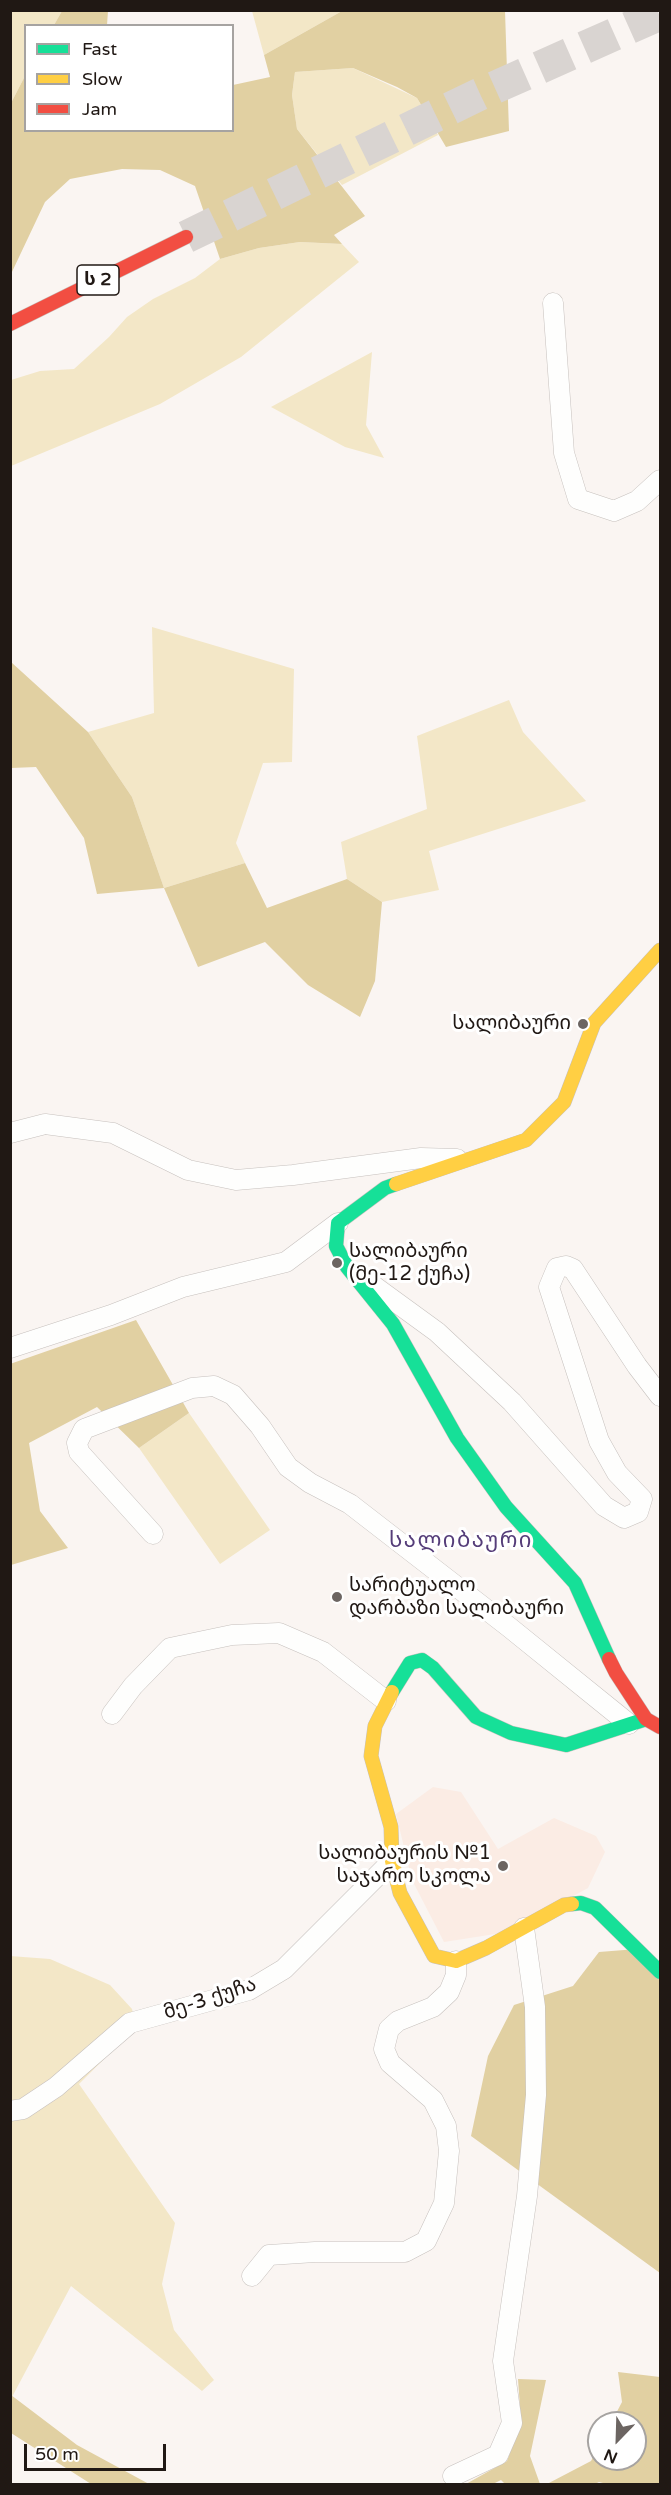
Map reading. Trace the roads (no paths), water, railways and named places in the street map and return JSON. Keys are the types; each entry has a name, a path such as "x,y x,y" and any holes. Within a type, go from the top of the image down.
{"main road":[{"name":"ს 2","path":"10,324 186,237"},
{"path":"638,1722 575,1583 506,1507 469,1455 457,1438 393,1324 347,1267 336,1246 338,1223 385,1188 526,1140 564,1102 594,1023 660,950"},
{"path":"660,1727 638,1722 567,1745 511,1733 476,1717 433,1668 422,1660 410,1663 386,1701 375,1726 371,1756 391,1827 392,1862 400,1893 430,1952 441,1959 456,1960 524,1928 564,1905 581,1902 595,1908 660,1972"}],"street":[{"path":"553,303 564,453 578,499 614,511 637,501 660,480"},
{"path":"10,1133 45,1124 113,1133 188,1170 236,1180 421,1158 469,1160"},
{"path":"10,1348 111,1315 183,1287 286,1262 338,1223"},
{"path":"347,1267 437,1332 512,1402 604,1506 624,1518 638,1512 642,1499 617,1473 599,1441 549,1287 557,1268 566,1266 573,1269 637,1366 660,1396"},
{"path":"153,1534 79,1452 77,1443 84,1429 192,1388 214,1386 233,1395 260,1426 288,1467 310,1483 350,1504 509,1627 638,1722"},
{"path":"112,1714 133,1686 170,1648 232,1635 279,1633 323,1652 386,1701"},
{"name":"მე-3 ქუჩა","path":"10,2110 23,2109 56,2087 130,2023 249,1990 284,1969 392,1862"},
{"path":"453,2476 498,2455 512,2423 503,2361 527,2196 536,2095 535,2007 524,1928"},
{"path":"252,2276 269,2255 360,2251 405,2252 426,2241 444,2203 449,2151 446,2126 433,2100 390,2063 384,2049 389,2029 398,2021 432,2007 449,1992 456,1975 456,1960"}],"tunnel":[{"path":"186,237 480,94 660,14"}],"place":[{"name":"სალიბაური","path":"583,1024"},
{"name":"სალიბაური (მე-12 ქუჩა)","path":"337,1263"},
{"name":"სარიტუალო დარბაზი სალიბაური","path":"337,1597"},
{"name":"სალიბაურის №1 საჯარო სკოლა","path":"503,1866"}],"district":[{"name":"სალიბაური","path":"461,1541"}]}
